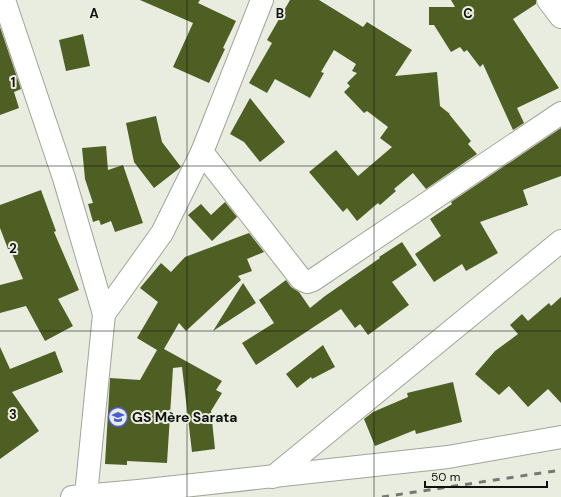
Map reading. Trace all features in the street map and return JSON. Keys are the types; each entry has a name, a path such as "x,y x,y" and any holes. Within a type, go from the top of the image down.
{"street":[{"path":"4,0 64,178 104,314 79,496 273,477 448,457 561,437"},
{"path":"104,314 162,233 202,152 262,0"},
{"path":"548,0 561,17"},
{"path":"202,152 301,279 307,282 313,280 561,113"},
{"path":"273,477 561,241"}],"building":[{"path":"140,0 200,0 198,3 236,21 209,83 173,67 193,23"},
{"path":"290,0 319,0 363,27 367,22 412,50 395,76 437,72 440,106 450,114 471,141 468,144 477,154 426,189 413,173 394,189 396,191 380,205 378,203 357,221 347,208 343,212 309,172 336,150 358,176 392,147 380,138 388,127 367,111 364,113 344,92 350,86 347,83 357,73 352,71 356,64 334,50 321,72 324,73 310,98 275,79 267,93 249,83 272,43 267,40"},
{"path":"451,0 536,0 536,4 513,19 559,88 517,108 524,123 513,130 483,64 480,67 467,50 464,52 460,47 451,52 434,25 429,25 429,7 455,7"},
{"path":"0,27 21,89 14,92 19,108 0,115"},
{"path":"83,34 90,66 66,71 59,40"},
{"path":"250,98 285,142 260,162 244,142 230,134"},
{"path":"156,116 162,142 181,167 154,188 134,162 126,123"},
{"path":"561,128 561,176 523,190 528,205 480,222 498,253 466,271 462,264 434,282 415,254 441,236 430,219 452,204 451,202"},
{"path":"106,146 108,170 123,165 143,223 115,232 111,221 101,225 99,220 93,222 88,204 93,203 85,179 82,148"},
{"path":"41,190 56,231 54,232 79,290 58,299 73,326 45,341 26,306 0,313 0,285 23,279 10,249 8,249 0,228 0,205"},
{"path":"225,202 237,217 212,241 188,215 201,204 211,215"},
{"path":"249,233 264,252 247,259 252,271 238,276 241,280 186,331 179,323 164,349 222,381 216,390 222,393 211,411 215,449 192,452 182,367 173,368 167,463 127,461 127,465 105,464 110,378 140,380 157,350 137,338 158,302 140,288 161,263 171,272 185,257"},
{"path":"402,242 417,265 392,282 409,305 368,335 360,324 355,328 341,309 256,365 242,343 274,323 259,300 286,280 291,287 299,292 310,308 380,258 379,257"},
{"path":"243,283 256,303 213,331"},
{"path":"561,297 561,403 548,389 528,407 509,386 499,395 475,374 495,351 518,334 510,325 522,314 528,321 549,303 551,306"},
{"path":"323,345 335,367 312,379 311,377 297,388 286,374"},
{"path":"0,347 10,369 55,351 63,372 12,392 39,431 0,459"},
{"path":"453,382 462,422 416,434 415,430 375,446 364,419 373,412 408,397 407,393"}],"railway":[{"path":"382,497 561,470"}],"place":[{"name":"GS Mère Sarata","path":"118,417"}]}
